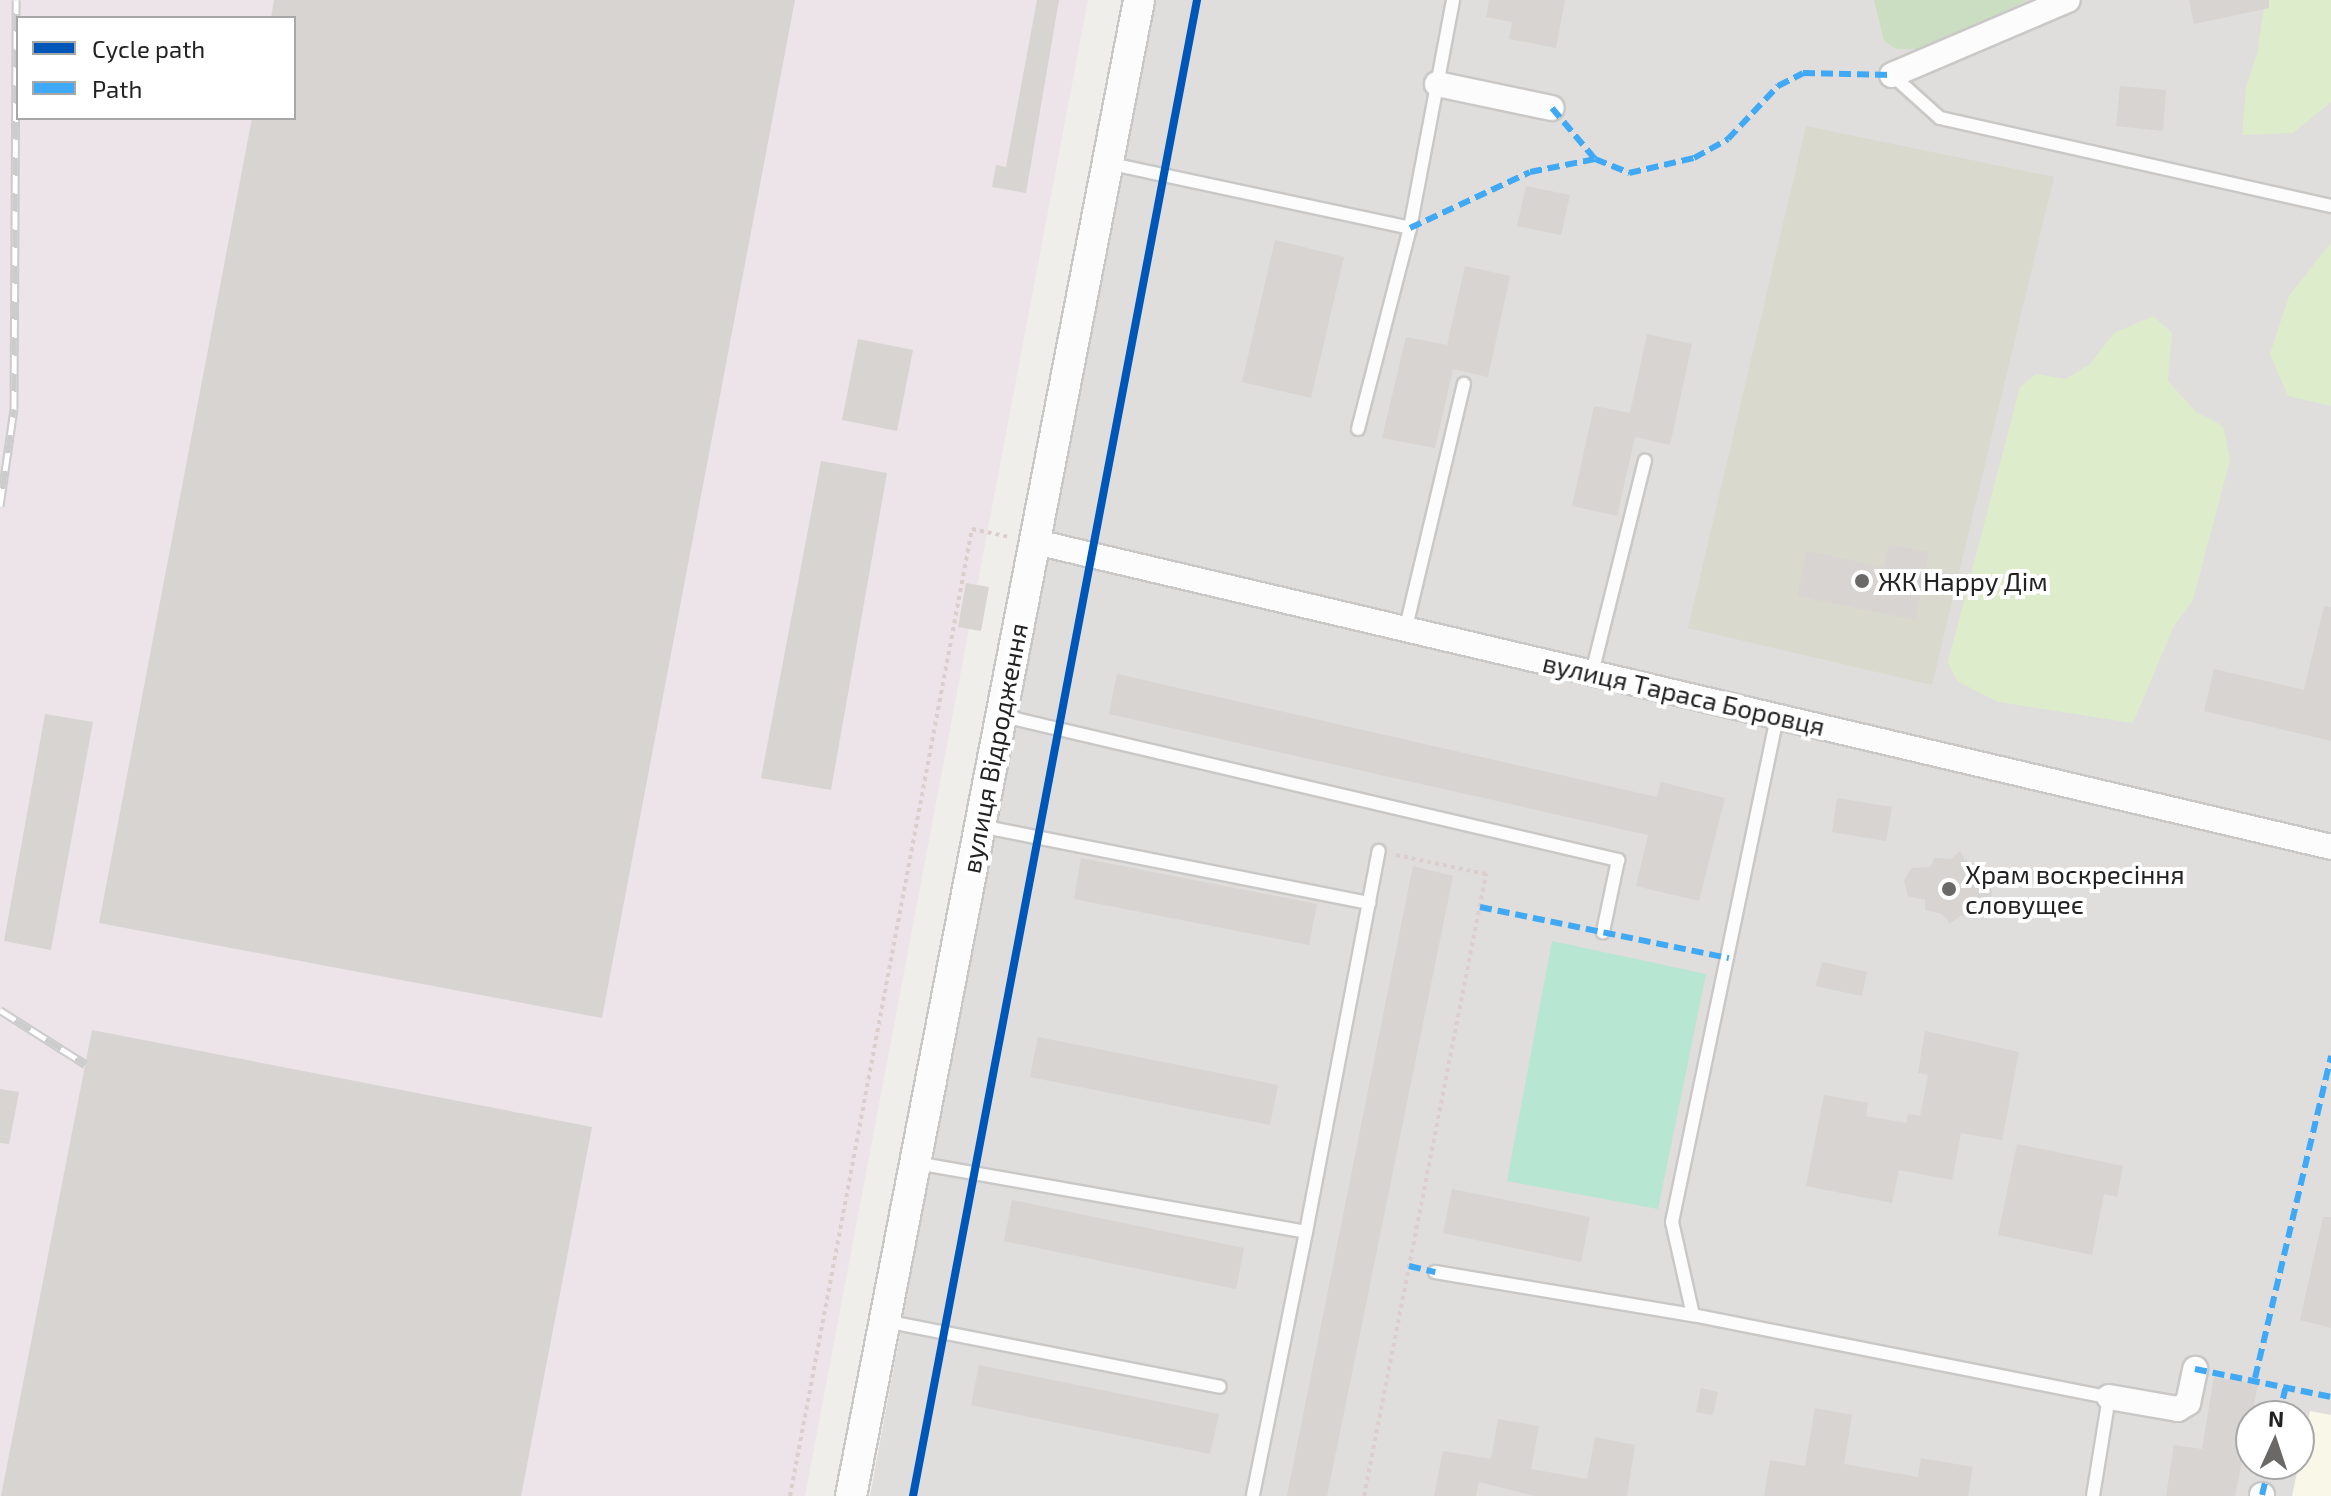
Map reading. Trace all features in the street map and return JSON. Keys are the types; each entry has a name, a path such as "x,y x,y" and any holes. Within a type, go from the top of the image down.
{"street":[{"name":"вулиця Відродження","path":"851,1496 1139,0"},
{"path":"1892,75 2068,0"},
{"path":"1437,84 1552,108"},
{"name":"вулиця Тараса Боровця","path":"1036,542 2331,847"},
{"path":"2109,1397 2178,1409 2188,1403 2195,1369"}],"lane":[{"path":"1358,429 1410,228 1453,0"},
{"path":"1892,75 1940,118 2331,206"},
{"path":"1107,163 1410,228"},
{"path":"1406,627 1464,384"},
{"path":"1592,673 1645,461"},
{"path":"999,715 1618,860 1603,932"},
{"path":"1693,1315 1672,1222 1777,717"},
{"path":"978,825 1369,903"},
{"path":"1253,1496 1379,851"},
{"path":"916,1163 1306,1232"},
{"path":"1435,1272 1693,1315 2109,1397 2093,1496"},
{"path":"885,1321 1220,1387"}],"path":[{"path":"790,1496 972,529 1036,542"},
{"path":"1364,1496 1486,874 1379,851"}],"shaded area":[{"path":"0,0 1088,0 805,1496 0,1496"},
{"path":"1147,0 2331,0 2331,1496 870,1496"},
{"name":"ЖК Happy Дім","path":"1806,126 2054,177 1932,685 1688,628"},
{"path":"2315,1412 2331,1415 2331,1496 2292,1496 2295,1480 2315,1480"}],"green space":[{"path":"1874,0 2028,0 1929,49 1896,49 1884,41"},
{"path":"2265,0 2331,0 2331,102 2293,133 2242,135 2246,87 2257,54"},
{"path":"2331,242 2331,406 2288,396 2270,354 2289,296"},
{"path":"2153,316 2172,333 2168,381 2196,412 2223,426 2230,460 2193,600 2174,626 2133,723 1998,702 1957,681 1948,662 2020,387 2036,374 2066,379 2090,364 2114,333"},
{"path":"1552,941 1706,974 1658,1209 1507,1181"}],"building":[{"path":"274,0 795,0 602,1018 99,923 252,120 296,120 296,16 271,16"},
{"path":"1037,0 1059,0 1026,193 992,187 996,165 1006,167"},
{"path":"1489,0 1565,0 1556,48 1509,39 1512,22 1486,17"},
{"path":"2189,0 2269,0 2269,8 2194,24"},
{"path":"2120,86 2166,90 2163,131 2116,126"},
{"path":"1526,186 1570,195 1561,235 1517,226"},
{"path":"1275,240 1344,257 1311,398 1242,382"},
{"path":"1465,266 1510,276 1488,377 1453,369 1435,448 1382,438 1406,337 1447,345"},
{"path":"1647,334 1692,344 1670,445 1635,437 1617,516 1572,506 1594,406 1630,413"},
{"path":"858,339 913,350 897,431 842,420"},
{"path":"821,461 887,473 831,790 761,778"},
{"name":"ЖК Happy Дім","path":"1889,544 1929,552 1915,620 1797,596 1807,551 1884,567"},
{"path":"966,583 989,587 981,631 958,627"},
{"path":"2324,606 2331,607 2331,741 2204,711 2214,669 2304,690"},
{"path":"1117,674 1657,797 1661,782 1725,798 1699,901 1636,886 1648,835 1109,714"},
{"path":"45,714 93,722 51,950 4,941"},
{"path":"1837,798 1892,807 1886,841 1832,832"},
{"name":"Храм воскресіння словущеє","path":"1960,851 1966,861 1983,866 1979,882 1991,884 1992,895 1987,908 1976,907 1974,918 1961,915 1950,924 1942,914 1925,910 1925,900 1908,896 1904,880 1912,868 1931,867 1934,858 1951,859"},
{"path":"1081,858 1317,904 1309,945 1074,899"},
{"path":"1413,866 1453,876 1327,1496 1287,1496"},
{"path":"1822,962 1867,972 1862,996 1816,986"},
{"path":"92,1030 592,1127 521,1496 1,1496"},
{"path":"1925,1031 2019,1052 2002,1140 1961,1133 1952,1180 1899,1170 1892,1203 1806,1186 1824,1095 1868,1103 1866,1116 1906,1123 1908,1114 1920,1116 1928,1075 1918,1073"},
{"path":"1038,1037 1278,1085 1270,1125 1030,1077"},
{"path":"0,1089 19,1092 9,1144 0,1143"},
{"path":"2017,1144 2123,1166 2117,1197 2104,1194 2092,1255 1998,1235"},
{"path":"1452,1189 1590,1217 1581,1262 1443,1233"},
{"path":"1012,1200 1244,1248 1236,1289 1004,1241"},
{"path":"2323,1217 2331,1217 2331,1328 2300,1320"},
{"path":"979,1365 1219,1414 1210,1454 971,1405"},
{"path":"2214,1377 2258,1384 2255,1400 2235,1400 2235,1480 2238,1480 2235,1496 2166,1496 2174,1445 2202,1449"},
{"path":"1701,1388 1718,1392 1713,1415 1696,1412"},
{"path":"1815,1408 1852,1415 1844,1464 1918,1477 1921,1458 1973,1467 1968,1496 1764,1496 1770,1460 1805,1466"},
{"path":"1498,1419 1539,1426 1531,1469 1587,1479 1595,1437 1635,1445 1627,1496 1534,1496 1479,1482 1476,1496 1434,1496 1443,1451 1491,1459"}],"railway":[{"path":"0,506 14,409 16,0"},
{"path":"0,1010 85,1064"}],"marked path":[{"path":"1552,108 1595,159 1629,173 1694,158 1728,139 1778,86 1803,73 1892,75"},
{"path":"1410,228 1530,172 1595,159"},
{"path":"1480,907 1729,958"},
{"path":"2255,1378 2331,1056"},
{"path":"1409,1266 1435,1272"},
{"path":"2195,1369 2331,1397"},
{"path":"2283,1400 2285,1389"},
{"path":"2262,1495 2266,1480"}],"cycle path":[{"path":"913,1496 1197,0"}],"place":[{"name":"ЖК Happy Дім","path":"1862,581"},
{"name":"Храм воскресіння словущеє","path":"1949,889"}]}
